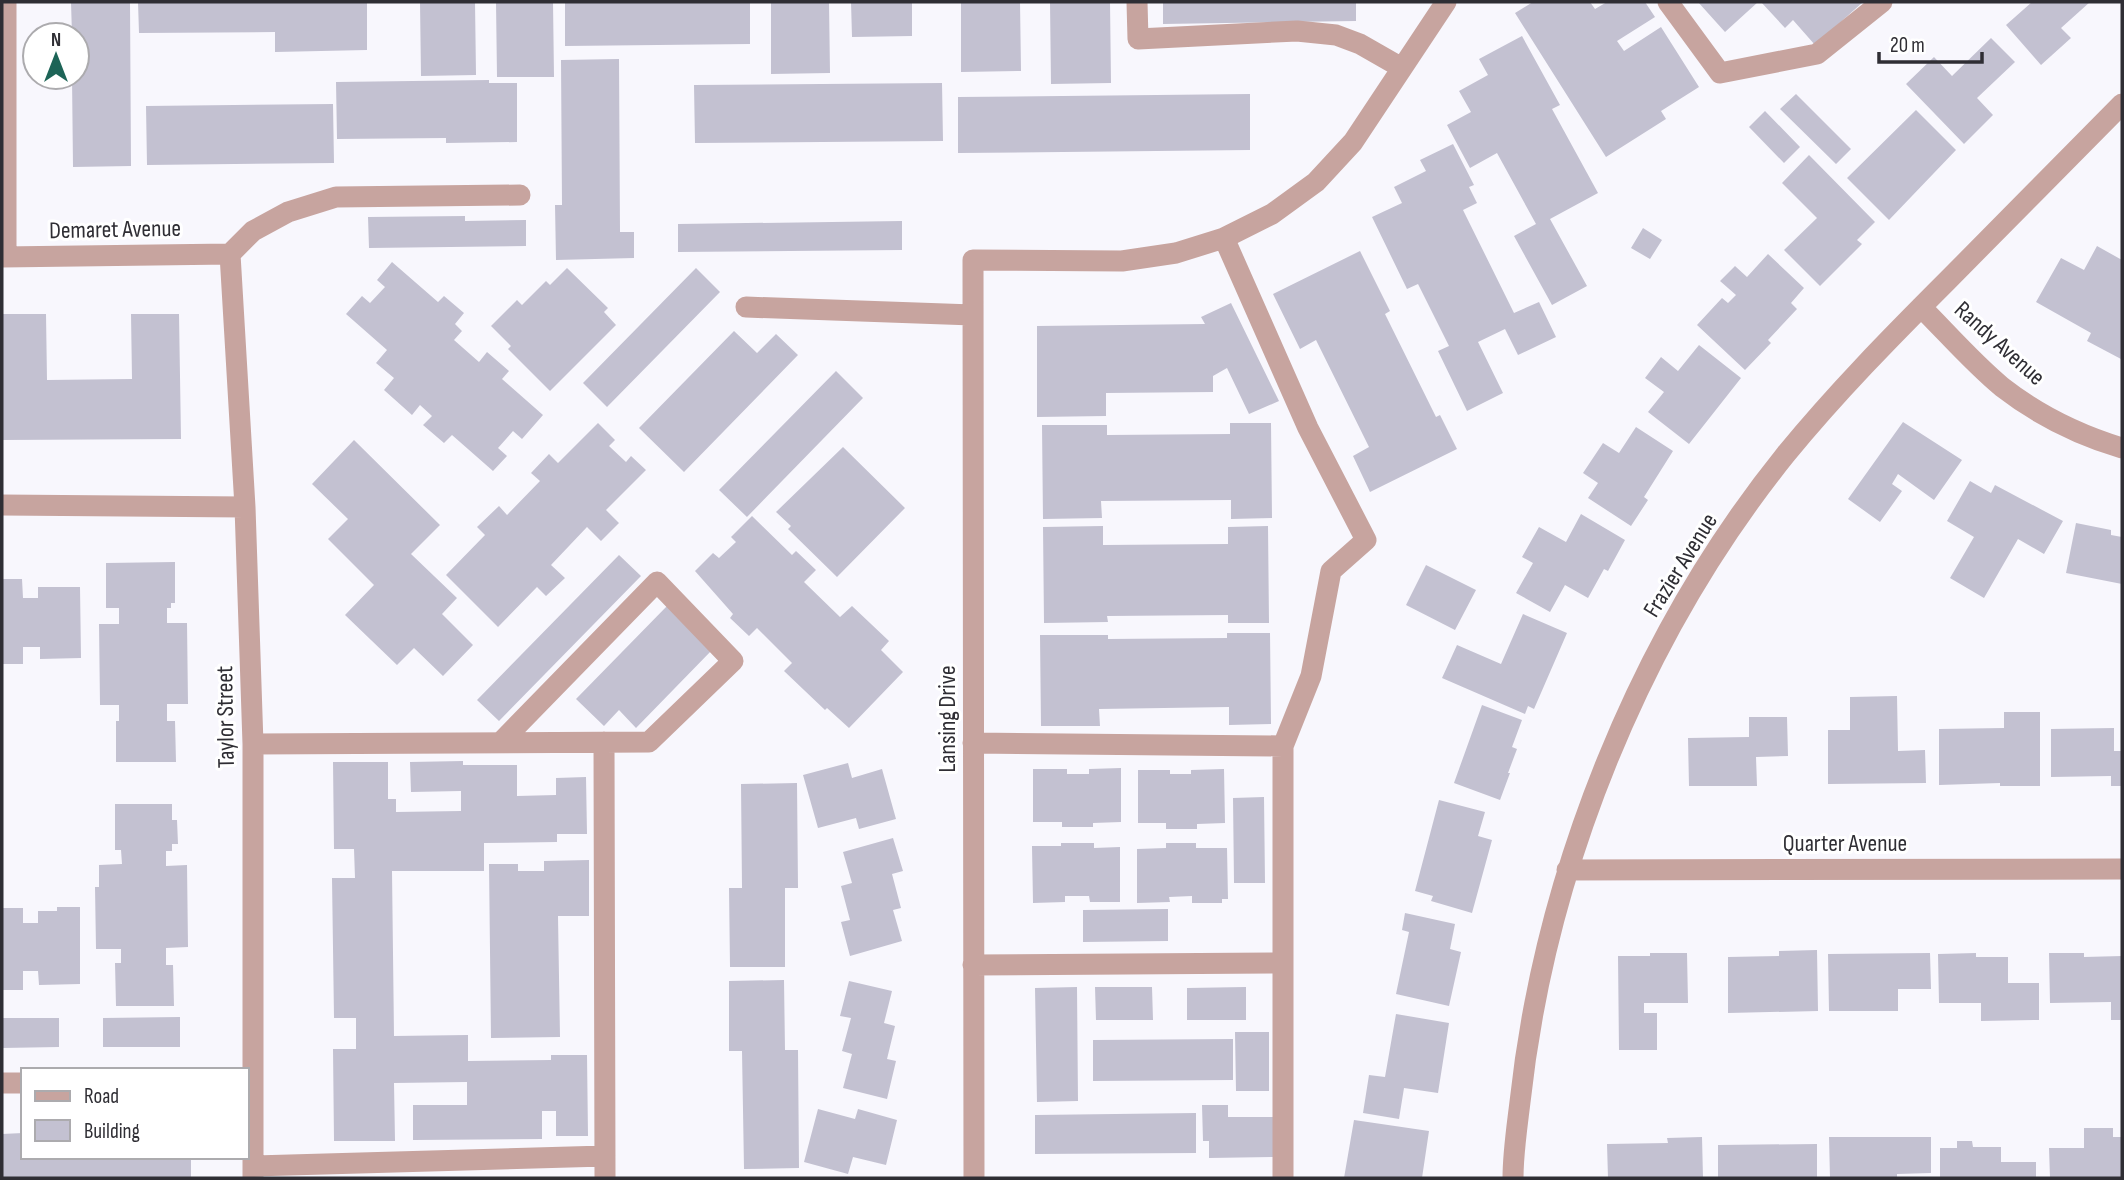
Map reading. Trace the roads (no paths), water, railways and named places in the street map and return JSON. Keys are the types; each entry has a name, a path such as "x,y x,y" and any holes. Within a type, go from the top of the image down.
{"street":[{"path":"4,257 6,2"},
{"path":"1137,2 1138,39 1297,31 1336,35 1360,44 1402,68"},
{"path":"1283,1178 1283,746 1311,676 1331,571 1366,540 1308,428 1224,239 1272,214 1316,181 1353,142 1446,2"},
{"path":"1668,2 1720,73 1817,54 1882,2"},
{"name":"Frazier Avenue","path":"1513,1178 1525,1057 1541,969 1567,870 1623,723 1674,623 1719,548 1792,447 1842,388 2122,104"},
{"path":"230,254 253,231 288,212 336,197 520,195"},
{"name":"Lansing Drive","path":"974,1178 972,260 1122,261 1176,253 1224,239"},
{"name":"Demaret Avenue","path":"4,257 230,254"},
{"name":"Taylor Street","path":"230,254 245,507 253,744 250,1082 253,1172"},
{"path":"746,307 972,316"},
{"name":"Randy Avenue","path":"1921,307 2002,387 2046,417 2094,440 2122,448"},
{"path":"2,505 245,507"},
{"path":"253,744 500,743 649,742 733,661 657,582 500,743"},
{"path":"604,742 605,1178"},
{"path":"974,743 1283,746"},
{"name":"Quarter Avenue","path":"1567,870 2122,869"},
{"path":"974,965 1283,964"},
{"path":"2,1083 21,1083"},
{"path":"253,1172 605,1156"}]}
